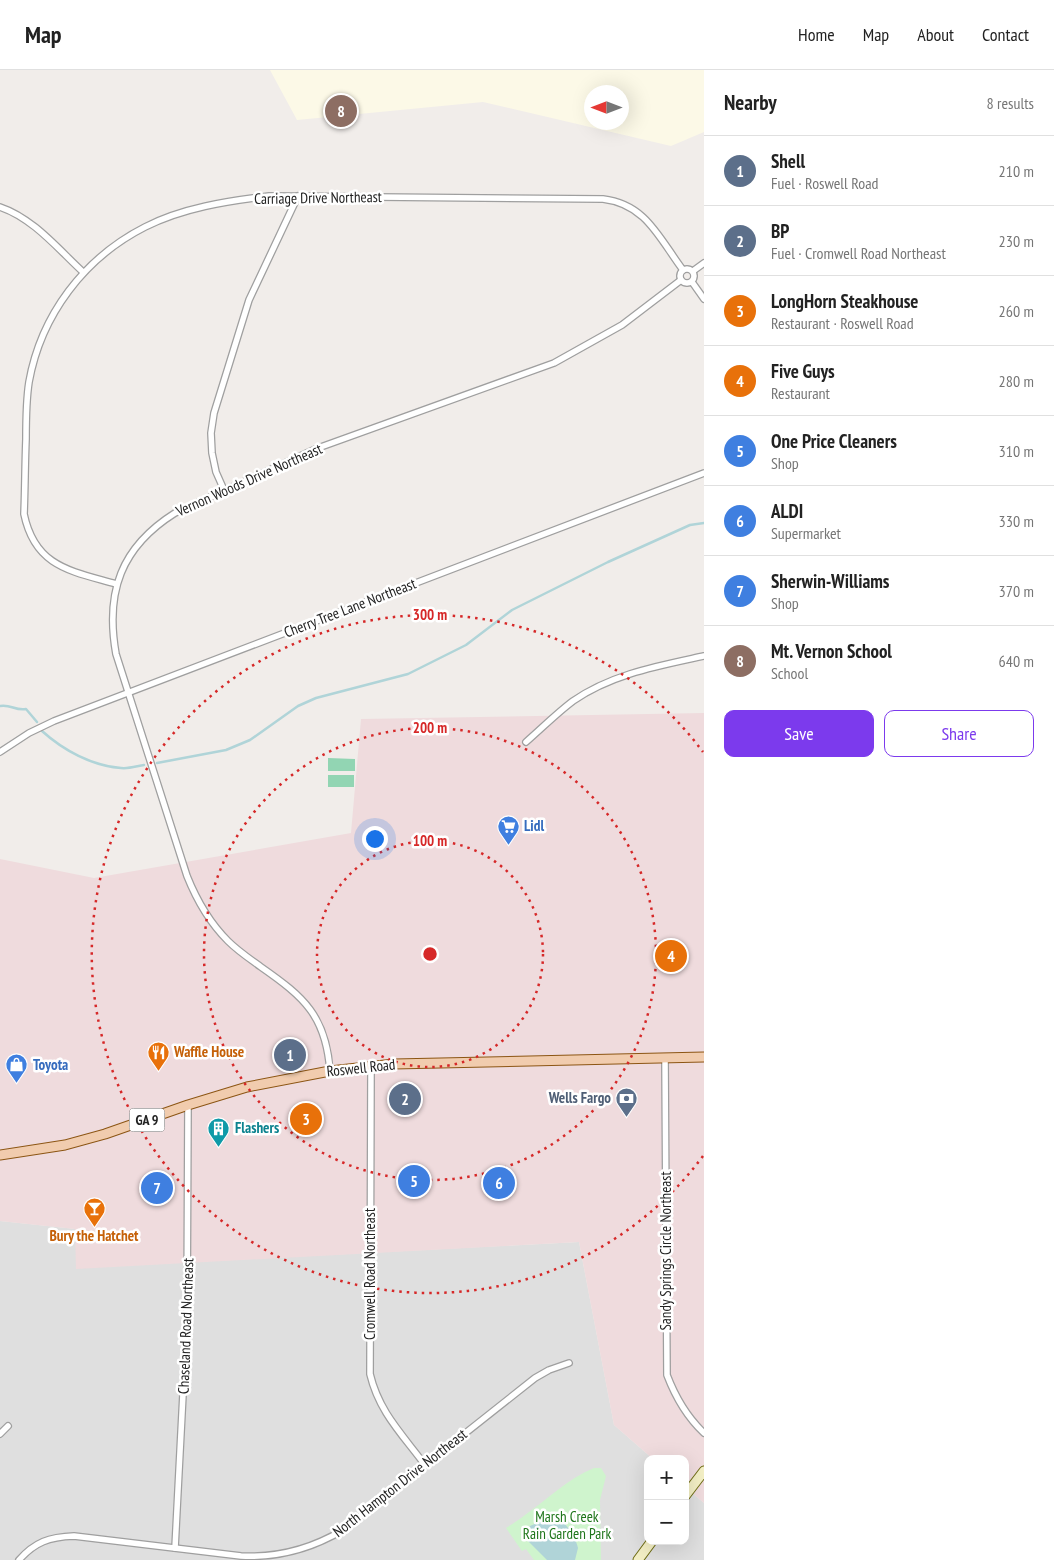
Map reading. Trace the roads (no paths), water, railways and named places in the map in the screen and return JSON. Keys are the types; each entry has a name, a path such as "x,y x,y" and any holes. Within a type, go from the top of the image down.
{"main road":[{"name":"Roswell Road","path":"0,1155 51,1148 105,1134 247,1087 330,1071 371,1066 444,1062 704,1057"}],"street":[{"name":"Carriage Drive Northeast","path":"116,584 68,570 50,560 32,540 24,514 26,405 32,366 41,339 52,316 67,292 83,272 122,240 145,226 190,210 269,196 615,201 630,206 644,217 683,270"},
{"path":"224,490 216,472 212,453 211,433 214,413 248,300 298,196"},
{"path":"0,206 18,214 30,223 83,272"},
{"path":"693,271 704,263"},
{"path":"688,268 693,271 695,277 692,282 685,283 681,280 680,273 683,270 688,268"},
{"name":"Vernon Woods Drive Northeast","path":"330,1071 325,1039 315,1015 307,1003 288,985 228,942 211,922 197,900 187,876 116,654 112,633 112,607 116,584 133,552 154,528 175,513 318,448 554,363 622,325 681,280"},
{"path":"692,282 704,299"},
{"name":"Cherry Tree Lane Northeast","path":"0,752 29,733 54,721 704,473"},
{"path":"526,742 568,705 594,688 617,677 646,668 704,656"},
{"name":"Sandy Springs Circle Northeast","path":"665,1058 667,1375 673,1391 704,1433"},
{"name":"Cromwell Road Northeast","path":"371,1066 370,1374 383,1409 425,1465"},
{"name":"Chaseland Road Northeast","path":"175,1548 187,1317 188,1105"},
{"name":"North Hampton Drive Northeast","path":"19,1560 28,1550 42,1541 56,1536 95,1538 257,1556 283,1554 306,1548 343,1530 535,1378 549,1370 569,1363"},
{"path":"0,1434 8,1426"},
{"path":"689,1491 704,1470"},
{"path":"638,1560 649,1545"}],"water":[{"path":"546,1519 559,1520 568,1528 578,1548 575,1560 547,1560 528,1541 523,1532 530,1526"}],"waterway":[{"path":"157,763 226,750 250,740 298,706 316,698 408,674 466,645 512,610 608,562 690,525 704,523"},
{"path":"0,706 26,709 37,722"},
{"path":"42,731 69,751 99,764 124,768 144,765"}],"place":[{"name":"Mt. Vernon School","path":"341,111"},
{"name":"Lidl","path":"508,845"},
{"name":"Five Guys","path":"671,956"},
{"name":"Shell","path":"290,1055"},
{"name":"Waffle House","path":"158,1071"},
{"name":"Toyota","path":"17,1084"},
{"name":"BP","path":"405,1099"},
{"name":"Wells Fargo","path":"627,1117"},
{"name":"LongHorn Steakhouse","path":"306,1119"},
{"name":"Flashers","path":"219,1147"},
{"name":"One Price Cleaners","path":"414,1181"},
{"name":"ALDI","path":"499,1183"},
{"name":"Sherwin-Williams","path":"157,1188"},
{"name":"Bury the Hatchet","path":"94,1227"}],"park label":[{"name":"Marsh Creek Rain Garden Park","path":"567,1526"}]}
